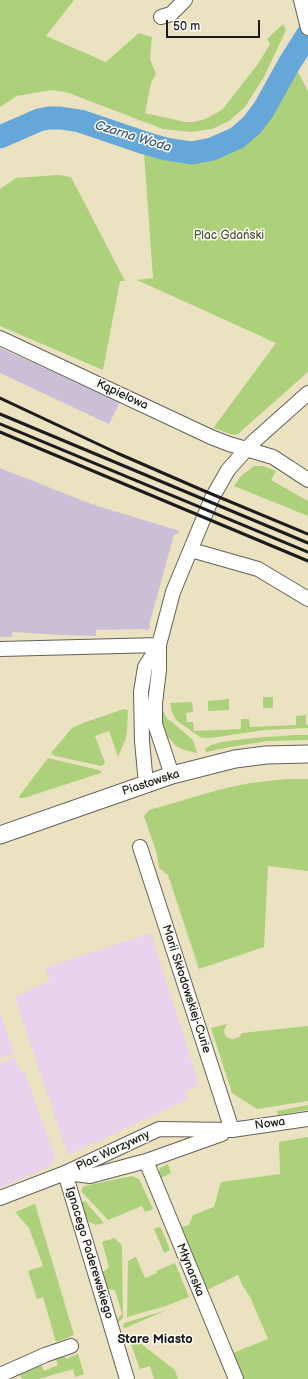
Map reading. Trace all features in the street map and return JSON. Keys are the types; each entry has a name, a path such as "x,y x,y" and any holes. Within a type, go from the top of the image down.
{"main road":[{"name":"Piastowska","path":"0,835 172,775 266,754 308,754"}],"street":[{"path":"161,17 170,14 185,0"},
{"path":"301,1 308,28"},
{"name":"Kąpielowa","path":"0,338 211,437 273,457 308,480"},
{"path":"172,775 155,724 155,702 159,670 159,645 173,592 212,498 222,479 234,462 246,449 308,393"},
{"path":"191,550 258,569 308,599"},
{"path":"0,649 159,645"},
{"path":"146,784 142,741 141,692 145,667 159,645"},
{"name":"Marii Skłodowskiej-Curie","path":"140,847 232,1130"},
{"name":"Nowa","path":"232,1130 308,1119"},
{"name":"Plac Warzywny","path":"0,1198 65,1173 159,1129 232,1130"},
{"path":"172,1130 181,1139 176,1150"},
{"path":"65,1173 90,1176 146,1161 232,1130"},
{"name":"Młynarska","path":"146,1161 236,1379"},
{"name":"Ignacego Paderewskiego","path":"65,1173 127,1379"},
{"path":"0,1375 71,1346"}],"shaded area":[{"path":"0,348 120,402 109,424 0,373"},
{"path":"0,468 94,505 180,531 174,535 149,625 151,627 146,631 144,629 96,630 96,636 12,632 12,637 0,637"},
{"path":"151,933 199,1085 185,1092 188,1099 68,1155 15,997 50,981 45,968"},
{"path":"0,1012 14,1053 0,1058"},
{"path":"15,1057 21,1073 24,1071 55,1157 52,1165 0,1188 0,1064"}],"green space":[{"path":"0,0 74,0 46,36 106,62 139,33 152,37 150,59 156,74 151,83 145,113 185,122 194,122 205,119 222,110 258,64 270,44 267,39 283,24 286,30 264,77 245,107 229,121 212,129 191,132 163,129 66,92 51,90 17,96 0,107"},
{"name":"Plac Gdański","path":"298,72 308,91 308,372 239,433 235,435 230,434 214,428 211,431 276,343 137,280 153,278 144,153 162,158 193,162 216,158 231,152 249,141"},
{"path":"58,175 71,177 125,281 120,281 103,370 0,326 0,189 16,178"},
{"path":"254,466 263,466 276,471 271,480 308,501 308,516 234,486 241,476"},
{"path":"263,697 273,697 273,708 263,708"},
{"path":"229,699 229,710 208,711 208,701"},
{"path":"192,702 193,712 186,713 187,722 193,722 194,731 241,729 241,719 249,719 250,727 296,725 296,716 306,715 306,725 308,725 308,728 264,730 204,738 200,737 176,720 172,712 170,703"},
{"path":"124,709 128,711 127,731 126,738 118,757 109,731 95,736 105,763 101,766 55,756 51,753 72,728"},
{"path":"161,709 167,719 193,740 197,753 184,750 175,745 168,737 163,727"},
{"path":"308,735 308,740 268,741 206,752 205,749 211,745 222,742"},
{"path":"48,758 99,770 101,773 24,798 19,798"},
{"path":"287,779 308,779 308,871 268,866 264,947 199,969 168,875 159,868 157,854 144,816 149,810 222,789 250,783"},
{"path":"227,1024 224,1030 225,1035 228,1038 233,1039 239,1037 242,1033 308,1026 308,1101 257,1109 232,1093 211,1028"},
{"path":"308,1105 308,1110 278,1115 277,1111"},
{"path":"308,1137 308,1379 244,1379 233,1353 268,1339 251,1299 238,1275 205,1291 178,1228 189,1225 193,1215 214,1207 221,1182 280,1174 279,1142"},
{"path":"168,1164 171,1173 159,1179 158,1174 160,1168"},
{"path":"132,1176 139,1179 153,1209 145,1212 142,1206 108,1220 81,1191 84,1186"},
{"path":"85,1201 104,1223 96,1225 85,1220 80,1203"},
{"path":"35,1204 74,1335 56,1342 43,1297 37,1299 28,1271 43,1266 29,1228 15,1212"},
{"path":"158,1227 161,1228 170,1250 164,1253 154,1229"},
{"path":"114,1238 121,1244 122,1247 123,1318 118,1322 119,1327 117,1327 115,1321 122,1314 115,1290 105,1289 100,1275 109,1267 102,1242"},
{"path":"136,1257 145,1278 157,1273 156,1271 175,1263 189,1297 166,1306 127,1317 128,1261"},
{"path":"167,1310 125,1328 123,1327 124,1323"},
{"path":"127,1333 175,1370 178,1379 154,1379 150,1366 140,1369"},
{"path":"78,1354 84,1374 75,1377 73,1369 39,1379 22,1379 19,1372 40,1363 44,1371 58,1365 55,1357 63,1355 66,1359"}],"waterway":[{"name":"Czarna Woda","path":"0,137 39,120 60,118 80,121 166,149 192,153 212,149 237,138 252,125 264,109 289,64 308,34"}],"railway":[{"path":"0,398 117,453 308,534"},
{"path":"0,414 308,543"},
{"path":"0,424 308,552"},
{"path":"0,432 308,561"}],"district":[{"name":"Stare Miasto","path":"155,1340"}]}
